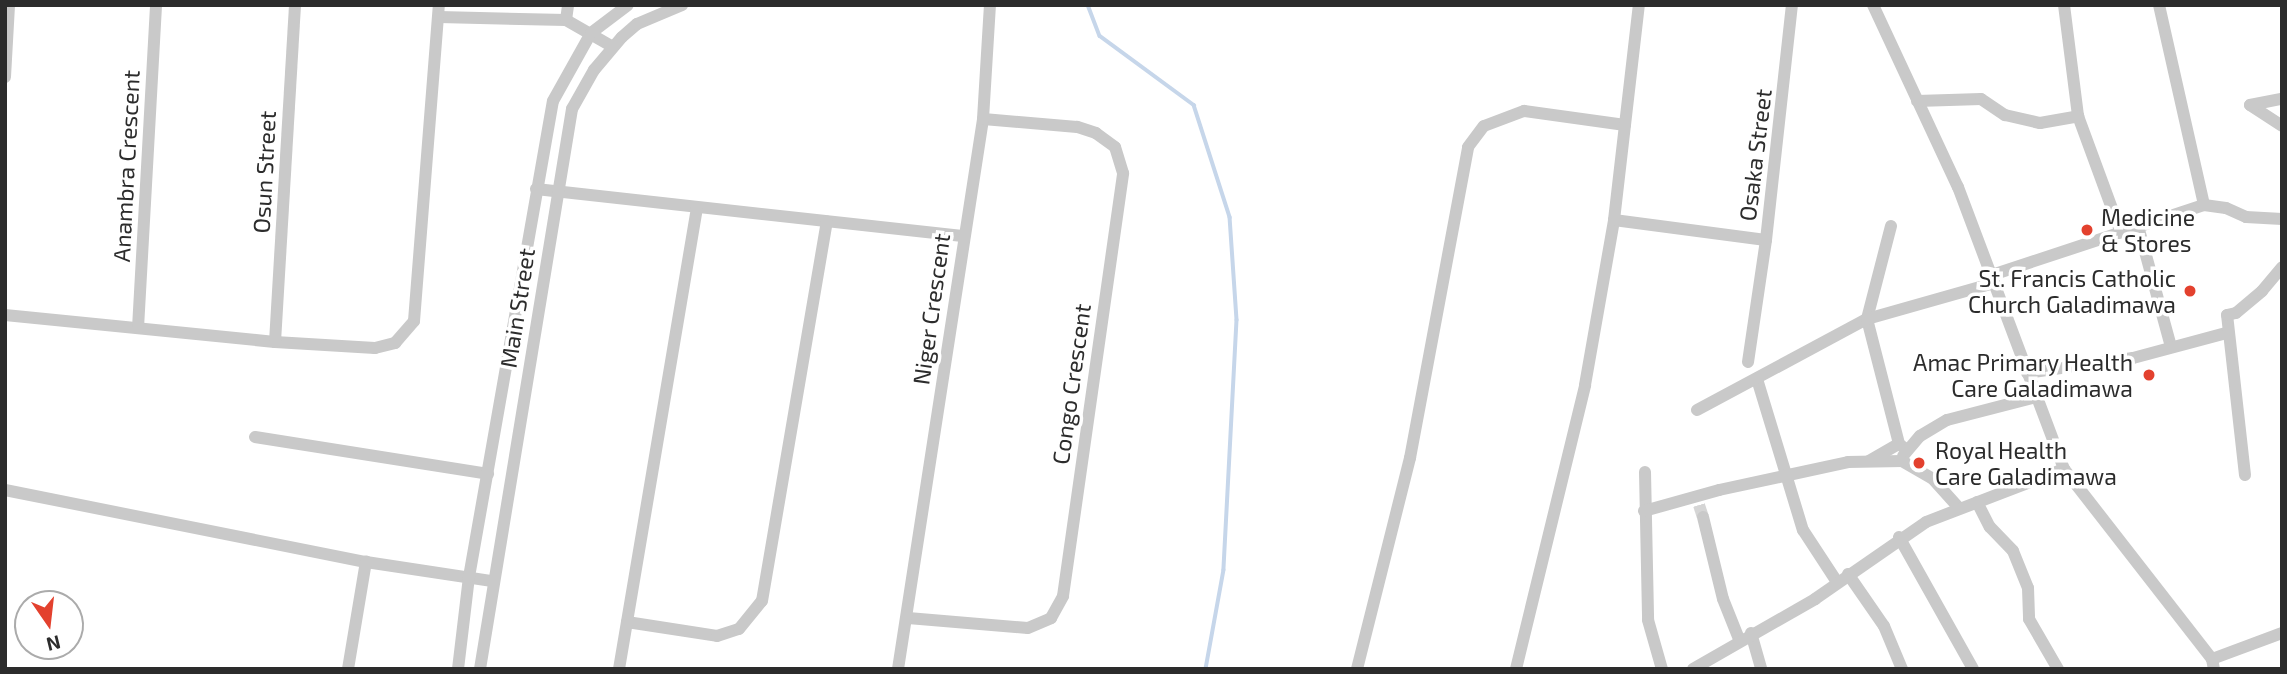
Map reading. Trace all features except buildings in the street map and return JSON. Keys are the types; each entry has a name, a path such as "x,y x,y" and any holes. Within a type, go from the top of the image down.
{"street":[{"path":"5,77 9,5"},
{"name":"Anambra Crescent","path":"138,328 156,5"},
{"name":"Osun Street","path":"275,342 295,5"},
{"path":"566,20 568,5"},
{"name":"Main Street","path":"458,669 469,576 553,101 591,33 628,5"},
{"name":"Main Street","path":"480,669 491,581 572,109 582,88 613,47 637,24 682,5"},
{"name":"Niger Crescent","path":"898,669 908,618 962,236 983,119 990,5"},
{"path":"1516,669 1585,385 1614,220 1639,5"},
{"name":"Osaka Street","path":"1614,220 1766,240 1792,5"},
{"path":"1873,5 1958,187 2064,469 2213,664 2282,633"},
{"path":"2064,5 2078,116 2120,230"},
{"path":"2159,5 2204,205"},
{"path":"5,315 275,342 375,348 395,342 414,321 439,11 566,20 613,47"},
{"path":"1917,100 1981,99 2005,115 2040,123 2078,116"},
{"path":"2282,99 2250,105 2282,127"},
{"path":"1357,669 1410,458 1468,148 1484,126 1524,111 1625,125"},
{"name":"Congo Crescent","path":"908,618 1028,628 1051,618 1063,596 1122,173 1115,147 1097,133 1077,127 983,119"},
{"path":"536,189 696,209 962,236"},
{"path":"1697,410 1867,319 1993,279 2120,230 2204,205 2226,208 2246,217 2281,221"},
{"path":"619,669 696,209"},
{"path":"626,622 718,636 739,629 762,601 827,222"},
{"path":"1891,226 1867,319 1902,451 1932,478 1959,508"},
{"path":"2138,226 2171,346"},
{"path":"1748,362 1766,240"},
{"path":"2245,475 2227,315 2236,313 2262,291 2282,267"},
{"path":"2027,373 2133,358 2227,333"},
{"path":"1757,379 1803,530 1837,582"},
{"path":"1644,511 1700,506 1785,477 1868,461 1902,451 1947,420 2036,397"},
{"path":"255,437 488,474"},
{"path":"1693,669 1837,582 1899,537 1959,508 2064,469"},
{"path":"1645,472 1644,511 1650,542 1648,620 1662,669"},
{"path":"5,490 366,562 491,581"},
{"path":"1977,502 1990,527 2013,551 2028,588 2029,619 2057,669"},
{"path":"1700,506 1723,599 1761,669"},
{"path":"1899,537 1973,669"},
{"path":"348,669 366,562"},
{"path":"1848,574 1884,626 1902,669"}],"waterway":[{"path":"1088,5 1100,36 1194,105 1230,217 1237,320 1224,570 1206,669"}],"tunnel":[{"path":"1699,505 1703,517"}],"place":[{"name":"Medicine & Stores","path":"2087,230"},
{"name":"St. Francis Catholic Church Galadimawa","path":"2190,291"},
{"name":"Amac Primary Health Care Galadimawa","path":"2149,375"},
{"name":"Royal Health Care Galadimawa","path":"1919,463"}]}
